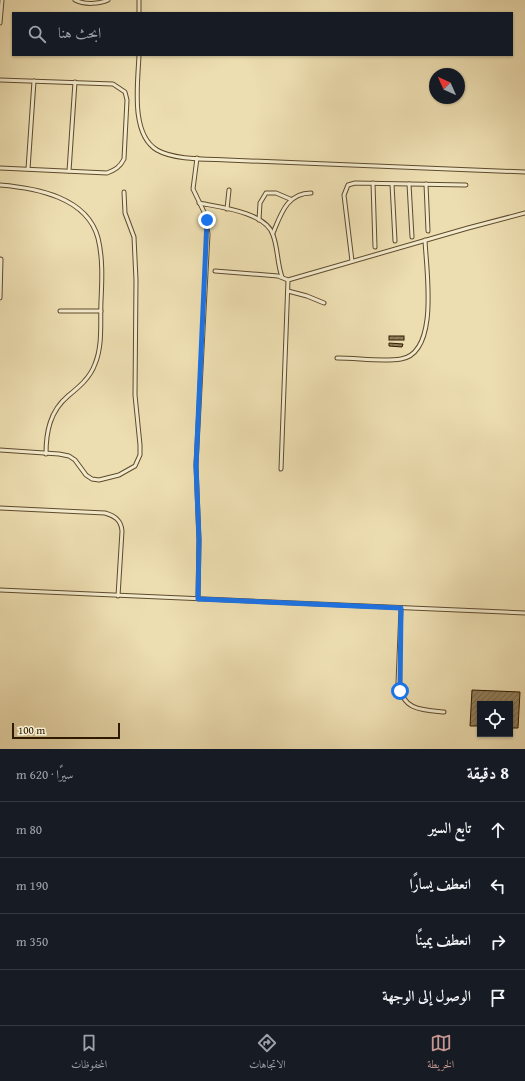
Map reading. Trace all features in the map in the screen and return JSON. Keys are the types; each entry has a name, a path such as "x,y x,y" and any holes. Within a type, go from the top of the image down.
{"lane":[{"path":"0,23 2,0"},
{"path":"75,0 82,3 102,3 108,0"},
{"path":"139,0 139,12"},
{"path":"139,56 139,111 141,128 144,137 153,147 163,152 197,158 525,172"},
{"path":"0,80 113,84 124,92 127,100 124,159 114,170 107,173 0,168"},
{"path":"28,169 34,81"},
{"path":"68,171 75,82"},
{"path":"197,158 193,189 198,203 207,220 208,234 196,466 199,540 198,599"},
{"path":"373,183 375,247"},
{"path":"352,261 344,191 348,185 373,183 466,185"},
{"path":"392,184 395,241"},
{"path":"409,184 412,237"},
{"path":"426,184 428,231"},
{"path":"0,185 40,191 65,200 79,208 90,221 98,236 102,263 99,353 95,366 79,388 66,397 56,409 49,423 46,438 46,454"},
{"path":"227,209 229,190"},
{"path":"0,450 69,456 75,460 86,475 92,479 99,480 127,472 135,466 140,455 134,395 136,270 134,237 125,212 124,192"},
{"path":"259,220 260,203 266,193 276,193 290,200"},
{"path":"273,233 282,212 290,200 297,195 311,193"},
{"path":"198,203 227,209 265,223 273,233 277,261 282,277"},
{"path":"215,271 282,277 288,280 424,240 525,213"},
{"path":"337,358 402,359 416,352 421,346 426,329 428,309 424,240"},
{"path":"0,298 1,259"},
{"path":"281,469 288,280"},
{"path":"288,291 307,296 324,303"},
{"path":"60,311 100,311"},
{"path":"0,508 105,513 117,518 121,524 122,531 118,596"},
{"path":"0,590 525,613"},
{"path":"401,608 400,691 409,705 416,709 444,712"}],"building":[{"path":"389,336 404,336 404,340 389,340"},
{"path":"389,343 403,344 402,347 389,346"},
{"path":"472,690 520,692 518,728 513,728 513,701 477,701 477,726 470,726"}],"route":[{"path":"207,220 208,234 196,466 199,532 198,599 401,608 398,683 400,691"}]}
